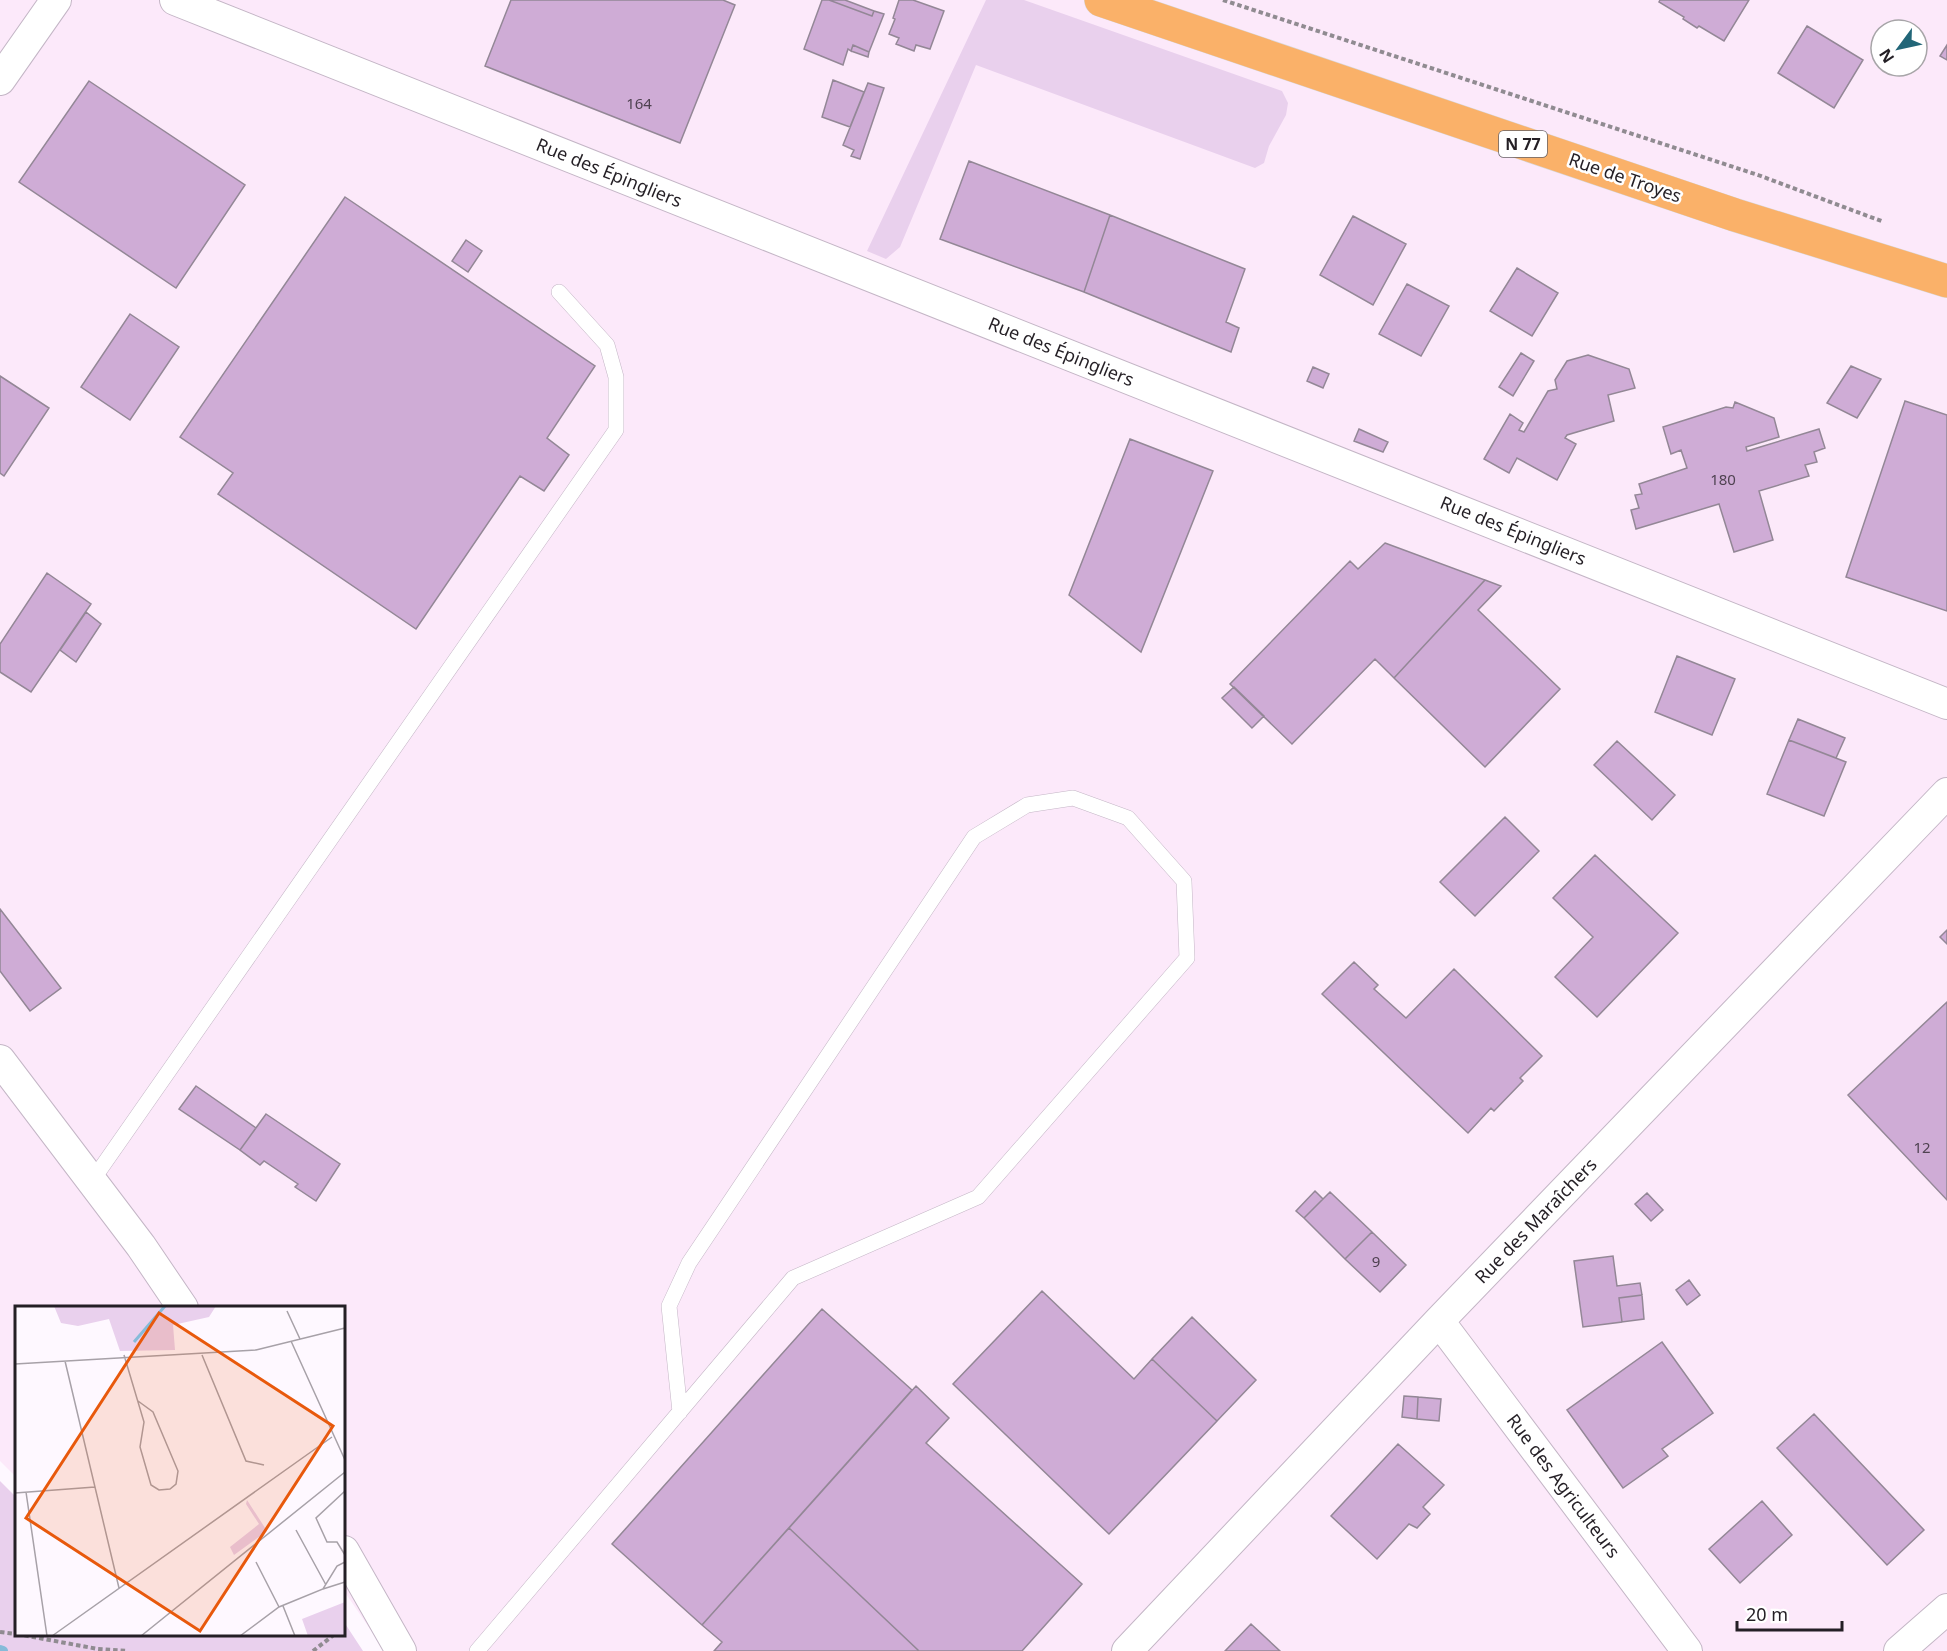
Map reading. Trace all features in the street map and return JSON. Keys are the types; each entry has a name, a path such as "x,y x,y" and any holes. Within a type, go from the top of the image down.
{"main road":[{"name":"Rue de Troyes","path":"1101,0 1735,215 1947,281"}],"street":[{"path":"0,80 56,0"},
{"name":"Rue des Épingliers","path":"175,0 1947,704"},
{"name":"Rue des Maraîchers","path":"1127,1651 1439,1321 1947,793"},
{"path":"0,1060 141,1246 182,1306"},
{"name":"Rue des Agriculteurs","path":"1439,1321 1687,1651"},
{"path":"345,1553 401,1651"},
{"path":"1899,1651 1947,1609"}],"lane":[{"path":"92,1181 616,430 616,377 607,345 559,292"},
{"path":"477,1651 794,1278 978,1197 1187,958 1184,881 1128,818 1073,798 1027,805 974,837 689,1263 669,1306 680,1412"}],"path":[{"path":"1224,0 1758,175 1892,225"},
{"path":"0,1632 15,1634"},
{"path":"28,1636 98,1649 127,1651"},
{"path":"313,1651 334,1636"}],"shaded area":[{"path":"0,0 1947,0 1947,1651 385,1651 345,1592 345,1306 15,1306 15,1476 0,1461"},
{"path":"986,0 1024,0 1282,91 1288,103 1286,115 1269,146 1264,163 1255,168 976,65 900,247 886,259 867,251"},
{"path":"0,1481 15,1496 15,1636 345,1636 345,1624 363,1651 0,1651"}],"building":[{"path":"511,0 723,0 735,5 680,143 485,66"},
{"path":"822,0 829,0 872,16 874,11 884,14 869,52 853,45 851,51 848,49 843,65 804,49"},
{"path":"829,0 845,0 874,11 872,16"},
{"path":"899,0 913,0 944,11 930,49 916,45 914,51 896,44 899,38 889,34"},
{"path":"1660,0 1749,0 1724,41 1699,26 1697,28 1659,2"},
{"path":"1807,26 1863,60 1834,108 1778,73"},
{"path":"853,45 869,52 868,57 851,51"},
{"path":"1947,45 1947,60 1940,56"},
{"path":"833,80 864,92 850,127 822,117"},
{"path":"89,81 245,185 176,288 19,182"},
{"path":"868,83 884,88 860,159 851,156 854,150 843,145"},
{"path":"969,161 1110,215 1084,292 940,239"},
{"path":"345,197 595,366 547,438 569,455 544,491 520,476 416,629 218,494 233,473 180,437"},
{"path":"1110,215 1245,269 1226,322 1239,328 1231,352 1084,292"},
{"path":"1353,216 1406,244 1373,305 1320,275"},
{"path":"466,240 482,251 468,272 452,261"},
{"path":"1517,268 1558,293 1532,336 1490,311"},
{"path":"1407,284 1449,306 1421,356 1379,334"},
{"path":"130,314 179,347 130,420 81,387"},
{"path":"1521,353 1534,361 1513,396 1499,387"},
{"path":"1588,355 1629,369 1635,388 1608,395 1614,421 1567,435 1565,438 1576,444 1557,480 1517,458 1509,473 1484,459 1510,414 1523,423 1519,430 1524,432 1548,391 1557,389 1555,380 1567,361"},
{"path":"1851,366 1881,379 1857,418 1827,403"},
{"path":"1313,367 1329,374 1323,388 1307,381"},
{"path":"0,376 49,408 4,476 0,473"},
{"path":"1905,401 1947,415 1947,611 1846,577"},
{"path":"1735,402 1774,418 1779,437 1746,447 1747,451 1819,429 1825,448 1814,452 1817,462 1805,465 1809,476 1759,491 1773,540 1734,552 1719,504 1636,529 1631,510 1639,508 1635,495 1642,494 1639,484 1687,468 1681,450 1671,454 1663,427 1726,407 1733,408"},
{"path":"1359,429 1388,442 1383,452 1354,441"},
{"path":"1130,439 1213,471 1141,652 1069,595"},
{"path":"1385,543 1485,580 1394,678 1375,659 1292,744 1230,684 1350,561 1358,569"},
{"path":"47,573 91,604 31,692 0,672 0,644"},
{"path":"1485,580 1501,586 1478,610 1560,689 1485,767 1394,678"},
{"path":"86,612 101,624 76,662 60,650"},
{"path":"1677,656 1735,679 1712,735 1655,712"},
{"path":"1234,687 1264,716 1252,728 1222,698"},
{"path":"1798,719 1845,738 1836,758 1789,740"},
{"path":"1789,740 1846,762 1824,816 1767,794"},
{"path":"1617,741 1675,795 1652,820 1594,765"},
{"path":"1505,817 1539,851 1475,916 1440,882"},
{"path":"1595,855 1678,933 1597,1017 1555,977 1593,937 1553,898"},
{"path":"0,909 61,988 30,1011 0,971"},
{"path":"1947,930 1947,944 1940,937"},
{"path":"1354,962 1378,985 1374,989 1406,1018 1454,969 1542,1056 1520,1078 1523,1081 1494,1111 1491,1108 1468,1133 1322,994"},
{"path":"1947,1002 1947,1200 1848,1095"},
{"path":"196,1086 256,1128 240,1150 179,1109"},
{"path":"266,1114 340,1164 316,1201 295,1187 298,1184 264,1161 260,1165 240,1150"},
{"path":"1315,1191 1323,1199 1304,1218 1296,1211"},
{"path":"1330,1192 1372,1232 1345,1259 1304,1218"},
{"path":"1647,1193 1663,1210 1651,1221 1635,1204"},
{"path":"1372,1232 1406,1265 1380,1292 1345,1259"},
{"path":"1613,1256 1617,1286 1640,1283 1642,1295 1619,1298 1622,1322 1583,1327 1574,1261"},
{"path":"1689,1280 1700,1295 1687,1305 1676,1290"},
{"path":"1042,1291 1134,1379 1152,1359 1217,1421 1109,1534 953,1384"},
{"path":"1642,1295 1644,1319 1622,1322 1619,1298"},
{"path":"822,1309 912,1390 702,1625 612,1544"},
{"path":"1192,1317 1256,1380 1217,1421 1152,1359"},
{"path":"1662,1342 1713,1413 1662,1449 1668,1456 1623,1488 1567,1410"},
{"path":"916,1386 949,1418 926,1443 1082,1584 1022,1651 919,1651 789,1528"},
{"path":"1404,1396 1418,1397 1417,1419 1402,1417"},
{"path":"1418,1397 1441,1399 1439,1421 1417,1419"},
{"path":"1814,1414 1924,1530 1887,1565 1777,1448"},
{"path":"1398,1444 1444,1485 1423,1507 1430,1514 1417,1528 1409,1524 1377,1559 1331,1516"},
{"path":"1762,1501 1792,1535 1740,1583 1709,1549"},
{"path":"789,1528 919,1651 714,1651 722,1642 702,1625"},
{"path":"1251,1624 1280,1651 1225,1651"}]}
